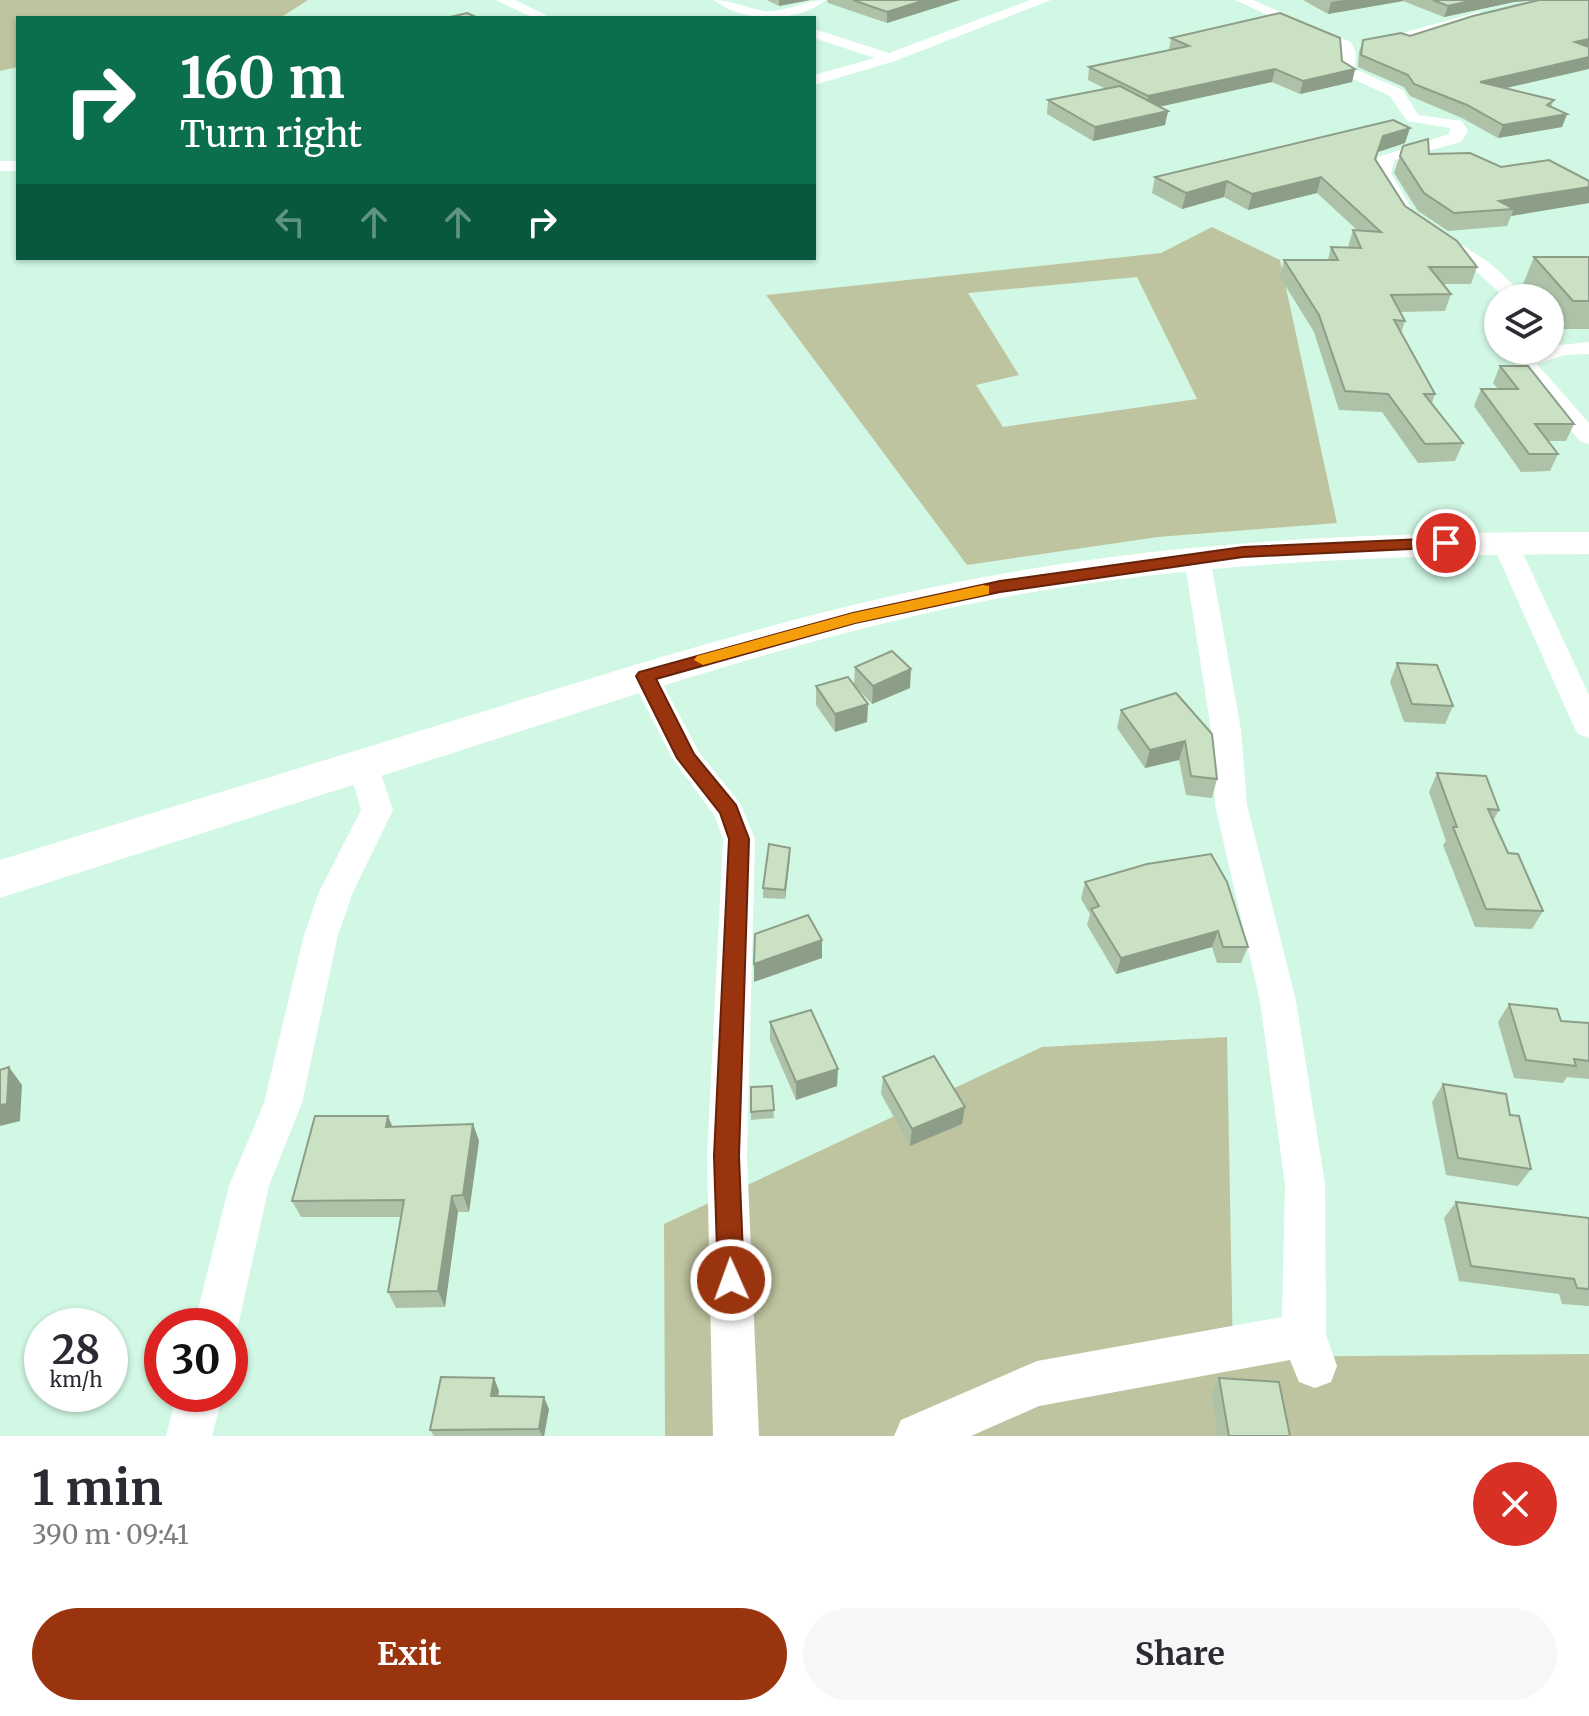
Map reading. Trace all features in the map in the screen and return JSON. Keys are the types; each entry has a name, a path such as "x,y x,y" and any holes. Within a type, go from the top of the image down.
{"main road":[{"path":"0,879 645,676 898,608 1000,586 1197,557 1401,544 1589,543"}],"street":[{"path":"503,0 540,16"},
{"path":"721,0 769,16"},
{"path":"775,16 819,0"},
{"path":"816,79 890,58 998,14 1044,0"},
{"path":"1242,0 1346,45 1371,44 1501,11"},
{"path":"816,34 890,58"},
{"path":"1346,45 1349,53 1347,71 1351,75 1397,93 1402,110 1417,121 1442,120 1456,124 1460,131 1455,138 1387,157 1382,173 1416,221 1483,267 1502,284"},
{"path":"1564,343 1589,348"},
{"path":"1526,364 1526,369 1589,437"},
{"path":"1505,543 1589,727"},
{"path":"917,1436 1037,1384 1310,1350 1305,1184 1278,1001 1231,805 1226,730 1197,557"},
{"path":"645,676 687,758 729,811 739,839 727,1156 736,1436"},
{"path":"220,1308 249,1186 283,1103 321,935 336,892 377,810 364,764"},
{"path":"189,1436 195,1412"}],"green space":[{"path":"0,0 308,0 283,16 16,16 16,67 0,71"},
{"path":"1212,227 1280,260 1337,523 1158,537 967,565 766,295 1161,253","holes":["1137,277 1197,399 1003,427 976,385 1019,375 968,293"]},
{"path":"1227,1037 1233,1357 1589,1354 1589,1436 665,1436 664,1224 1042,1047"}],"building":[{"path":"853,0 925,0 887,12"},
{"path":"1433,0 1474,0 1448,6"},
{"path":"1539,0 1589,0 1589,39 1575,42 1589,47 1589,57 1480,82 1554,100 1547,105 1567,114 1503,125 1467,105 1414,84 1408,75 1361,55 1363,40 1401,33 1410,36"},
{"path":"1280,13 1340,38 1342,61 1355,69 1303,81 1275,69 1148,96 1089,67 1189,46 1171,38"},
{"path":"1120,86 1168,111 1095,127 1048,100"},
{"path":"1393,120 1410,128 1383,136 1375,159 1405,206 1457,241 1477,267 1429,267 1451,294 1391,295 1405,321 1394,320 1435,394 1424,394 1463,443 1425,444 1388,394 1345,391 1319,315 1284,260 1338,260 1331,247 1361,248 1353,230 1381,232 1321,177 1252,194 1227,181 1186,193 1155,177"},
{"path":"1428,139 1429,154 1470,153 1501,167 1549,160 1589,181 1589,187 1499,201 1514,209 1454,213 1424,193 1400,156 1403,146"},
{"path":"1534,257 1589,257 1589,301 1573,301 1564,291 1564,284 1558,284"},
{"path":"1500,366 1528,366 1574,424 1535,424 1558,454 1529,454 1481,389 1518,389"},
{"path":"892,651 911,669 873,686 855,667"},
{"path":"1397,663 1437,665 1453,706 1412,704"},
{"path":"848,677 868,704 835,714 816,686"},
{"path":"1176,693 1212,734 1217,779 1191,776 1185,741 1150,750 1121,710"},
{"path":"1437,773 1486,776 1499,810 1488,809 1508,853 1518,854 1543,911 1486,909 1453,827 1457,827"},
{"path":"769,844 790,848 785,890 763,888"},
{"path":"1211,854 1227,882 1248,947 1223,947 1218,931 1121,958 1091,909 1099,906 1085,882 1147,864"},
{"path":"808,915 822,940 754,964 755,934"},
{"path":"1509,1004 1557,1009 1561,1021 1589,1023 1589,1061 1574,1059 1576,1066 1526,1060"},
{"path":"811,1010 838,1069 796,1082 770,1022"},
{"path":"934,1056 965,1107 912,1129 883,1077"},
{"path":"9,1067 7,1104 0,1105 0,1070"},
{"path":"1443,1084 1506,1094 1510,1115 1519,1116 1531,1169 1458,1158"},
{"path":"772,1086 774,1110 751,1112 751,1087"},
{"path":"315,1116 388,1116 386,1127 473,1124 463,1195 452,1196 438,1291 388,1292 404,1200 292,1201"},
{"path":"1456,1202 1589,1218 1589,1289 1577,1288 1574,1279 1471,1266"},
{"path":"441,1377 494,1378 491,1396 544,1397 539,1429 430,1430"},
{"path":"1219,1378 1279,1382 1290,1436 1229,1436"}],"slow traffic":[{"path":"703,660 853,618 983,590"}],"route":[{"path":"731,1280 727,1156 739,839 729,811 687,758 645,676 853,618 1000,586 1167,560 1243,552 1446,543"}]}
